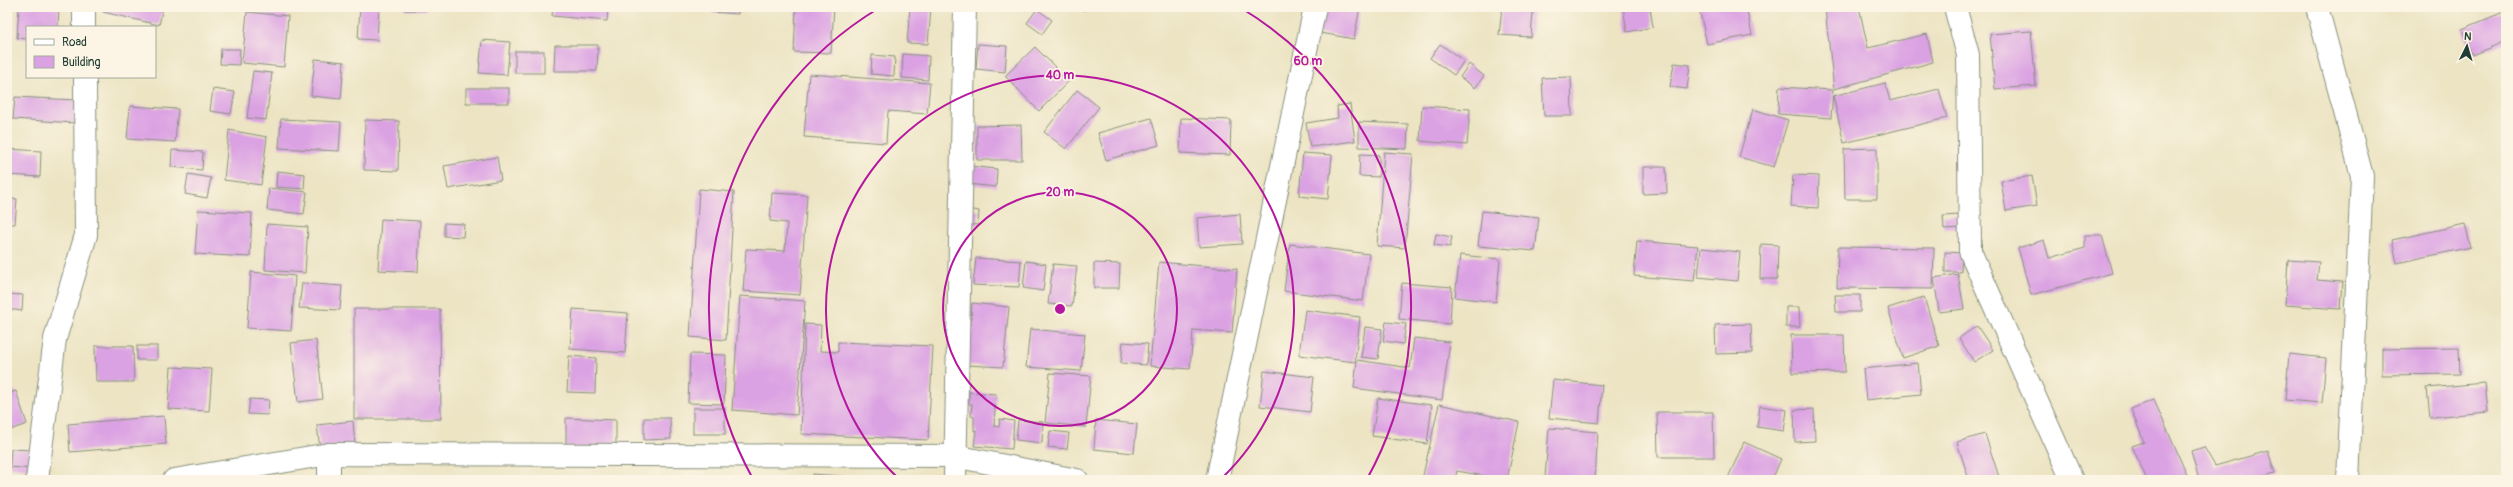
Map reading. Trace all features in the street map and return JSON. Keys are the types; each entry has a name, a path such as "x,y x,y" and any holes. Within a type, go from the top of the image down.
{"street":[{"path":"84,7 84,26"},
{"path":"955,480 954,456 965,7"},
{"path":"1218,480 1315,7"},
{"path":"1955,7 1968,55 1970,251 2072,480"},
{"path":"2317,7 2362,176 2348,480"},
{"path":"37,480 55,339 86,235 85,78"},
{"path":"329,454 329,480"},
{"path":"174,480 329,454 954,456 1077,480"}],"building":[{"path":"19,7 59,7 58,26 26,26 26,39 17,38"},
{"path":"104,7 163,7 159,25 103,12"},
{"path":"360,7 379,7 377,40 358,39"},
{"path":"405,7 426,7 426,10 405,10"},
{"path":"553,7 608,7 607,21 552,16"},
{"path":"711,7 739,7 738,14 711,12"},
{"path":"796,7 834,7 831,53 794,52"},
{"path":"910,7 931,8 928,44 907,43"},
{"path":"1016,7 1027,7 1026,10"},
{"path":"1079,7 1088,7 1084,11"},
{"path":"1320,7 1360,7 1354,39 1315,32"},
{"path":"1623,7 1653,7 1650,8 1653,27 1627,32"},
{"path":"1746,7 1752,35 1707,44 1699,8"},
{"path":"1838,7 1859,7 1868,48 1927,34 1933,62 1834,89 1825,9"},
{"path":"1502,8 1533,12 1531,37 1499,35"},
{"path":"1037,9 1052,20 1042,34 1027,23"},
{"path":"2506,11 2506,41 2472,55 2462,29"},
{"path":"247,12 288,16 284,67 242,63"},
{"path":"2031,31 2036,86 1995,89 1990,34"},
{"path":"482,40 510,42 507,75 479,73"},
{"path":"978,44 1007,46 1005,72 976,69"},
{"path":"1440,44 1464,61 1454,75 1430,58"},
{"path":"555,45 598,45 597,71 554,71"},
{"path":"1035,47 1069,81 1039,111 1005,76"},
{"path":"221,49 240,49 239,65 220,64"},
{"path":"515,51 544,51 544,73 515,73"},
{"path":"903,54 929,56 928,80 902,78"},
{"path":"872,55 895,57 894,76 871,74"},
{"path":"315,59 344,62 341,99 311,96"},
{"path":"1674,63 1690,65 1687,89 1670,87"},
{"path":"1469,64 1484,76 1475,88 1460,77"},
{"path":"253,71 272,73 266,120 247,118"},
{"path":"809,74 930,83 927,114 888,111 886,143 804,137"},
{"path":"1571,77 1572,116 1544,116 1542,78"},
{"path":"7,80 10,80 8,109 7,109"},
{"path":"1885,83 1890,101 1939,89 1947,118 1844,143 1833,96"},
{"path":"1779,87 1833,90 1831,118 1778,114"},
{"path":"466,88 509,88 509,103 466,103"},
{"path":"213,89 235,92 231,114 210,111"},
{"path":"1077,90 1099,107 1066,149 1044,132"},
{"path":"15,97 76,100 75,123 13,119"},
{"path":"1350,104 1355,141 1310,147 1306,123 1338,118 1337,106"},
{"path":"130,106 178,109 175,142 127,139"},
{"path":"1422,106 1470,109 1467,145 1420,141"},
{"path":"1753,109 1788,120 1774,167 1739,157"},
{"path":"1151,118 1159,145 1106,160 1098,133"},
{"path":"1181,118 1231,120 1230,155 1180,153"},
{"path":"281,119 341,122 339,151 279,148"},
{"path":"365,120 399,121 398,171 364,170"},
{"path":"1359,122 1408,124 1407,149 1359,147"},
{"path":"1021,125 1022,160 977,160 977,126"},
{"path":"229,130 267,137 261,185 224,180"},
{"path":"1877,148 1877,199 1845,199 1844,149"},
{"path":"7,149 41,151 40,177 7,175"},
{"path":"172,150 203,152 202,170 171,167"},
{"path":"1384,152 1413,154 1405,248 1377,246"},
{"path":"1303,153 1332,155 1328,199 1299,196"},
{"path":"1360,154 1379,155 1379,177 1359,176"},
{"path":"497,157 501,180 448,189 444,166"},
{"path":"969,166 997,169 996,187 968,184"},
{"path":"1643,167 1666,167 1667,193 1643,194"},
{"path":"277,171 305,174 304,189 276,187"},
{"path":"188,174 211,178 207,198 185,194"},
{"path":"1793,175 1819,176 1818,208 1791,206"},
{"path":"2032,176 2037,206 2006,211 2001,181"},
{"path":"269,188 307,192 304,214 267,210"},
{"path":"699,189 734,192 726,340 690,337"},
{"path":"772,193 807,195 800,295 743,291 746,249 785,251 787,223 770,221"},
{"path":"7,198 17,199 15,224 7,224"},
{"path":"967,209 979,211 978,225 965,224"},
{"path":"198,210 252,213 250,257 195,254"},
{"path":"1482,211 1539,217 1535,251 1478,246"},
{"path":"1240,214 1242,244 1199,247 1197,218"},
{"path":"1960,215 1961,228 1944,229 1943,216"},
{"path":"381,219 420,221 418,272 378,270"},
{"path":"444,223 464,224 463,237 444,236"},
{"path":"267,224 308,227 305,273 265,270"},
{"path":"2465,224 2471,247 2397,263 2392,240"},
{"path":"1436,234 1452,237 1450,247 1434,245"},
{"path":"2085,235 2102,235 2112,273 2031,295 2018,248 2044,240 2049,258 2085,248"},
{"path":"1637,241 1698,246 1694,281 1634,276"},
{"path":"1290,244 1369,254 1363,301 1284,291"},
{"path":"1761,244 1778,245 1777,279 1760,279"},
{"path":"1838,247 1934,248 1933,289 1837,288"},
{"path":"1701,248 1740,252 1737,281 1698,277"},
{"path":"1945,252 1962,253 1961,272 1945,272"},
{"path":"1460,255 1500,259 1496,302 1455,297"},
{"path":"976,258 1021,261 1019,287 973,285"},
{"path":"2288,260 2319,262 2317,280 2342,282 2340,309 2285,305"},
{"path":"1026,261 1046,264 1043,291 1023,288"},
{"path":"1159,262 1237,269 1232,333 1193,330 1190,369 1150,366"},
{"path":"1094,263 1120,264 1119,288 1094,288"},
{"path":"1053,264 1077,266 1072,306 1048,304"},
{"path":"251,272 295,276 291,331 247,328"},
{"path":"1958,274 1964,309 1939,312 1934,278"},
{"path":"302,283 342,286 340,310 299,308"},
{"path":"1402,283 1452,287 1450,324 1399,319"},
{"path":"7,294 23,295 22,311 7,309"},
{"path":"1835,295 1860,295 1860,312 1836,312"},
{"path":"740,296 805,301 797,415 732,410"},
{"path":"1924,297 1939,346 1903,358 1888,308"},
{"path":"972,303 1009,307 1003,367 967,365"},
{"path":"1786,307 1799,307 1800,327 1786,327"},
{"path":"354,309 440,309 441,419 354,419"},
{"path":"573,309 628,313 625,353 570,349"},
{"path":"1305,310 1360,317 1355,362 1299,355"},
{"path":"1386,322 1406,324 1403,344 1383,341"},
{"path":"805,324 821,325 820,351 838,352 838,342 933,346 928,440 801,434"},
{"path":"1751,324 1752,353 1716,354 1715,325"},
{"path":"1977,326 1993,350 1974,362 1959,338"},
{"path":"1365,327 1382,329 1378,359 1361,357"},
{"path":"1030,329 1085,334 1081,371 1026,367"},
{"path":"1791,335 1844,335 1845,372 1792,373"},
{"path":"1414,338 1450,342 1442,400 1354,388 1357,360 1410,368"},
{"path":"316,340 323,399 298,402 291,343"},
{"path":"1123,342 1148,344 1146,365 1121,363"},
{"path":"95,346 133,346 134,382 96,382"},
{"path":"137,346 157,346 157,360 137,360"},
{"path":"2459,348 2460,374 2382,375 2382,349"},
{"path":"690,354 726,355 724,404 688,403"},
{"path":"2289,354 2326,358 2322,403 2285,400"},
{"path":"569,356 596,358 595,393 567,392"},
{"path":"1918,363 1921,394 1866,400 1863,369"},
{"path":"171,367 212,369 209,411 168,409"},
{"path":"1264,371 1314,377 1310,412 1260,406"},
{"path":"1050,373 1091,376 1086,427 1045,423"},
{"path":"1553,380 1602,385 1599,423 1549,418"},
{"path":"2485,383 2488,412 2430,417 2427,388"},
{"path":"16,391 27,424 7,431 7,394"},
{"path":"969,392 996,394 994,426 999,427 1000,419 1014,421 1012,449 974,446 976,430 974,431 974,417 971,416 972,404 969,404"},
{"path":"1378,398 1432,405 1427,444 1372,436"},
{"path":"250,399 269,400 268,415 248,414"},
{"path":"2154,400 2187,475 2174,480 2147,480 2132,446 2144,442 2131,409"},
{"path":"1439,404 1519,422 1507,480 1457,471 1455,480 1422,480"},
{"path":"1760,406 1787,410 1784,431 1757,427"},
{"path":"693,408 725,408 725,434 693,434"},
{"path":"1814,409 1815,441 1795,442 1794,410"},
{"path":"1657,412 1713,412 1714,457 1658,457"},
{"path":"164,416 166,444 70,452 68,424"},
{"path":"566,418 616,420 616,449 566,448"},
{"path":"644,418 670,418 671,439 644,440"},
{"path":"1018,420 1043,422 1042,443 1016,440"},
{"path":"1096,420 1137,424 1134,453 1094,449"},
{"path":"353,421 355,445 320,449 317,425"},
{"path":"1549,428 1598,432 1595,480 1545,478"},
{"path":"1050,431 1069,433 1067,449 1048,447"},
{"path":"1985,434 2000,480 1969,480 1957,442"},
{"path":"1744,442 1781,459 1772,480 1732,480 1728,478"},
{"path":"2204,447 2215,466 2268,451 2275,473 2251,480 2199,480 2191,451"},
{"path":"11,449 33,450 32,469 10,467"},
{"path":"813,474 862,478 862,480 812,480"},
{"path":"694,476 728,477 728,480 694,480"}]}
